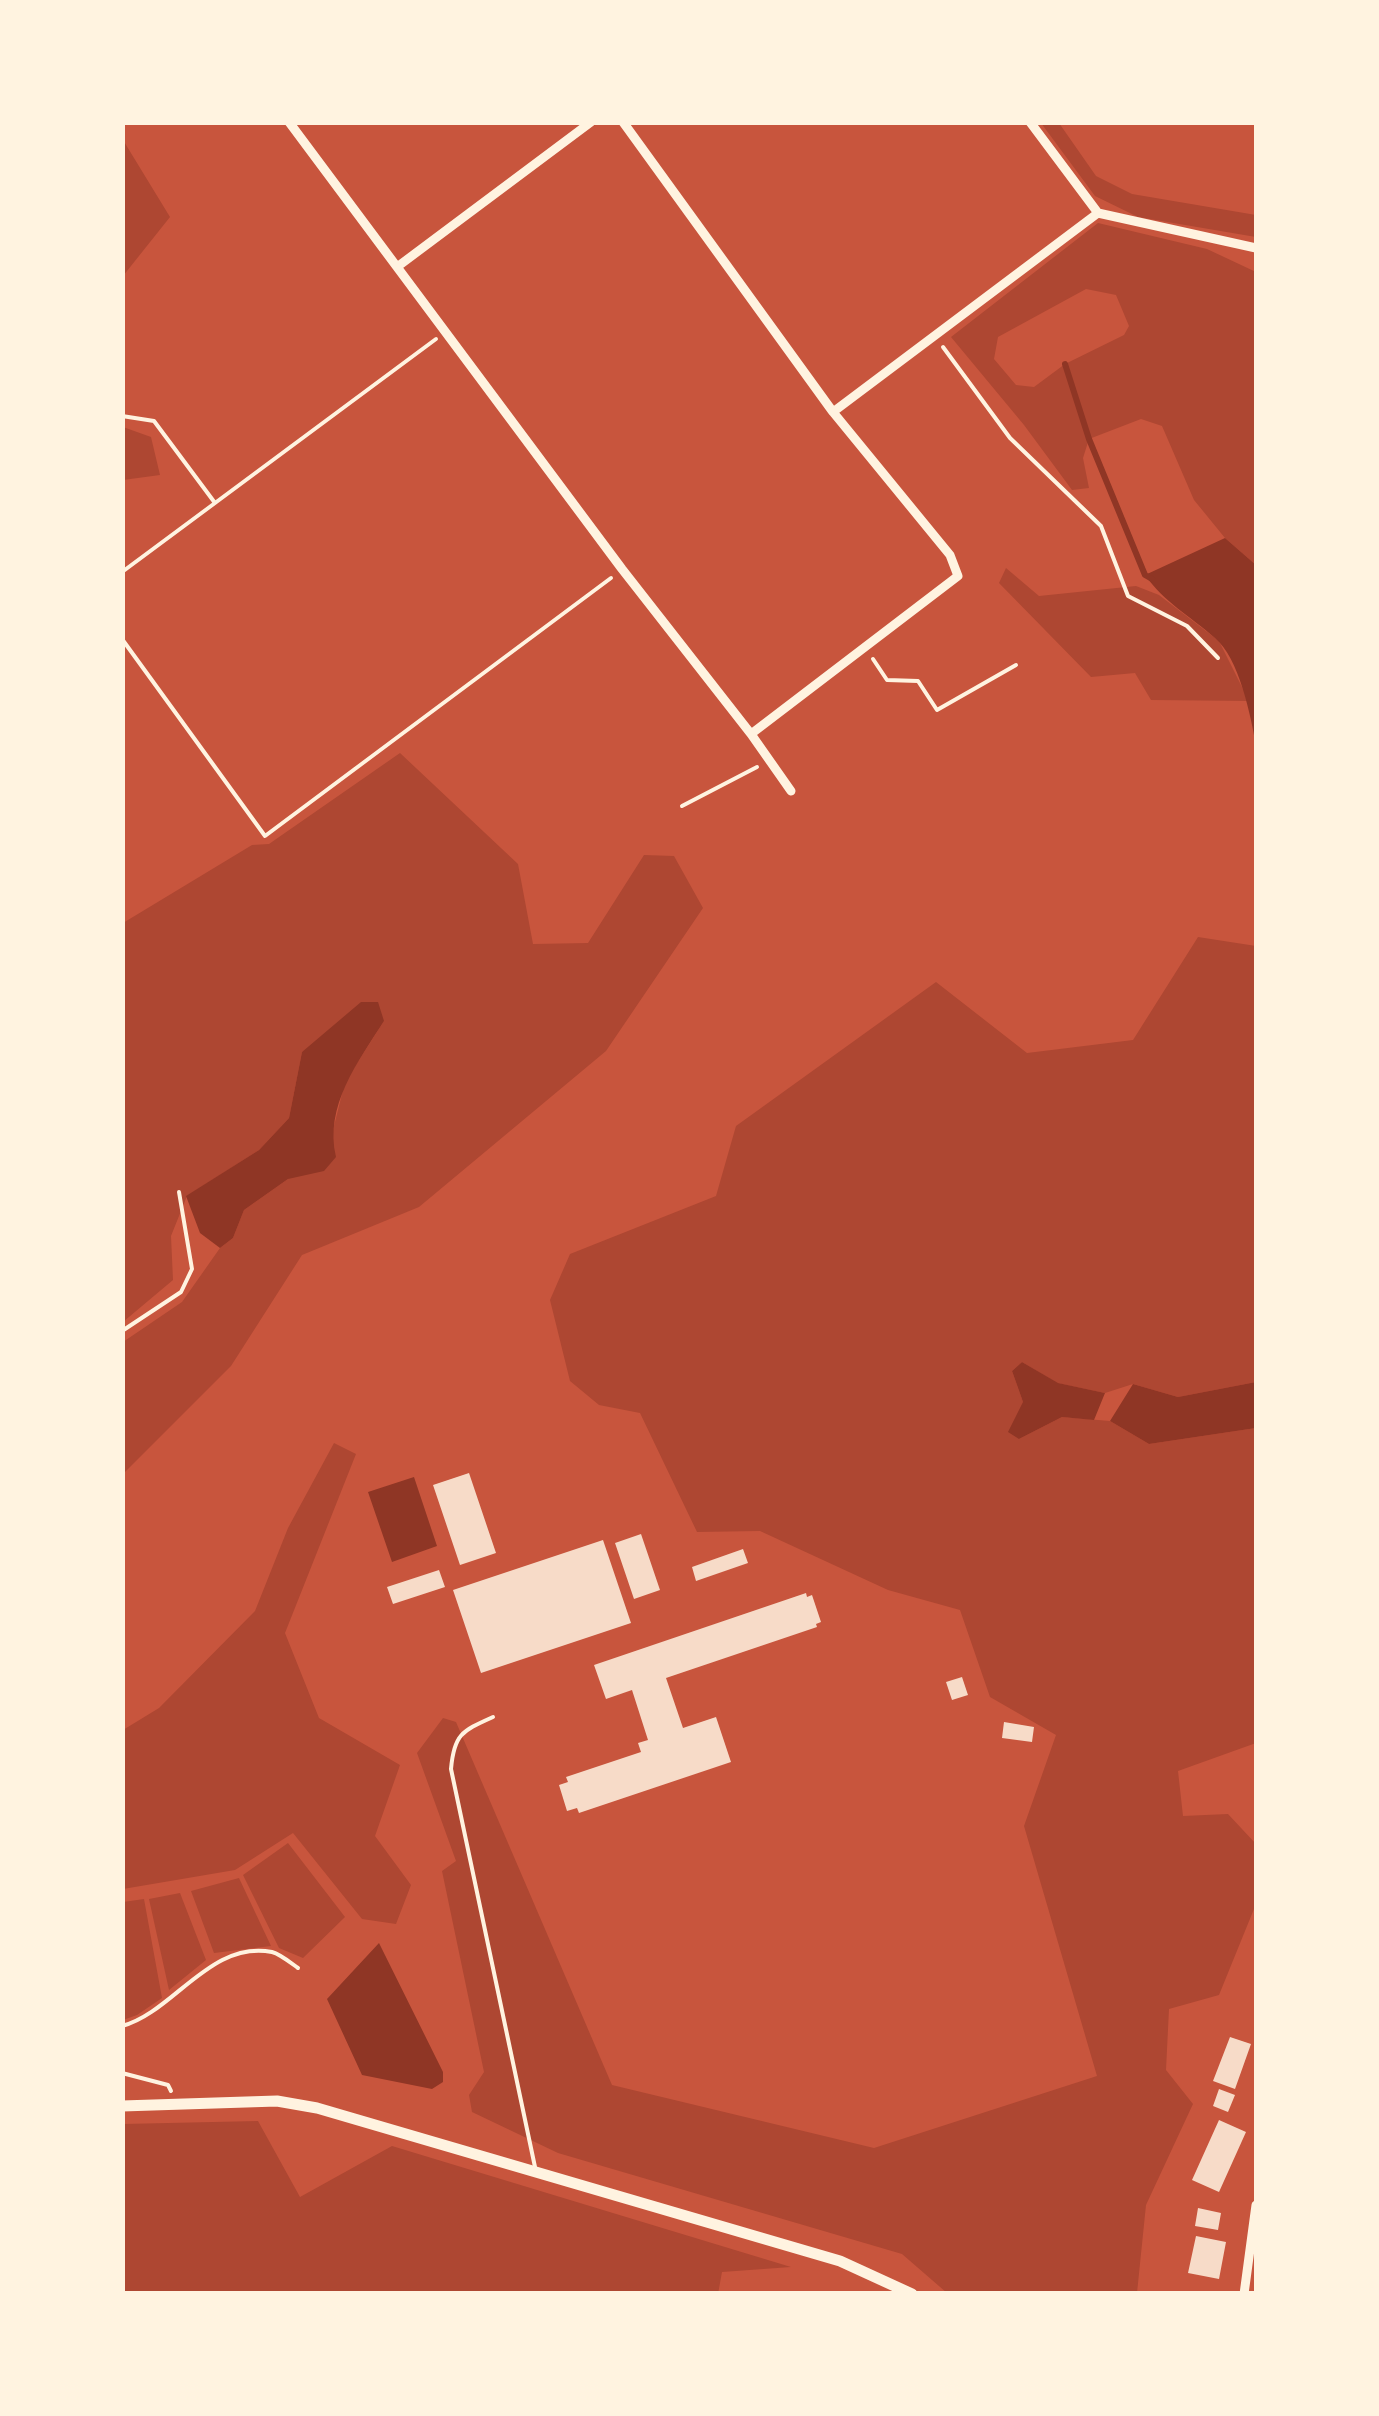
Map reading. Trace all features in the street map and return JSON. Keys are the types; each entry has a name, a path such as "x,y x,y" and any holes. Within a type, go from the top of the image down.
{"street":[{"path":"289,122 791,791"},
{"path":"397,268 591,122"},
{"path":"623,122 833,412 950,554 958,576 751,734"},
{"path":"1030,122 1098,213 1256,248"},
{"path":"833,412 1098,213"},
{"path":"122,2106 277,2101 317,2108 840,2261 912,2294"},
{"path":"1244,2294 1256,2204"}],"lane":[{"path":"493,1717 465,1730 453,1746 451,1769 536,2171"}],"path":[{"path":"122,572 446,332"},
{"path":"935,335 1010,438 1101,526 1128,596 1187,626 1218,658"},
{"path":"122,416 154,421 215,503"},
{"path":"122,639 265,836 622,570"},
{"path":"864,646 888,680 918,681 937,710 1016,664"},
{"path":"682,806 751,772 767,757"},
{"path":"122,1332 180,1292 192,1270 180,1192"},
{"path":"122,2026 140,2022 204,1970 239,1954 273,1952 298,1968"},
{"path":"122,2073 168,2084 178,2104"}],"shaded area":[{"path":"1041,123 1059,123 1096,176 1132,194 1256,215 1256,237 1138,217 1095,196"},
{"path":"123,140 170,217 122,276"},
{"path":"1098,223 1207,249 1256,272 1256,565 1225,538 1194,500 1162,426 1141,419 1089,439 1083,458 1089,488 1072,490 951,337","holes":["1086,289 1116,295 1129,326 1124,335 1065,364 1034,387 1016,385 994,359 998,337"]},
{"path":"123,427 151,437 160,475 123,480"},
{"path":"1225,538 1256,565 1256,746 1243,688 1231,659 1215,638 1169,601 1145,575"},
{"path":"1006,568 1039,596 1136,586 1159,595 1219,641 1249,701 1151,700 1135,673 1091,677 999,583"},
{"path":"400,753 518,864 533,944 588,943 644,855 674,856 703,908 606,1051 419,1207 302,1255 231,1366 123,1474 123,1342 182,1302 220,1248 233,1238 244,1210 288,1179 331,1138 345,1082 384,1021 302,1052 289,1118 259,1150 187,1196 171,1236 173,1280 123,1322 123,923 252,845 269,844"},
{"path":"1198,937 1256,946 1256,1382 1178,1397 1133,1384 1105,1393 1057,1383 1022,1362 1012,1371 1023,1402 1019,1439 1062,1417 1110,1421 1149,1444 1256,1428 1256,1743 1178,1771 1183,1816 1228,1814 1256,1844 1256,1904 1219,1995 1169,2009 1166,2070 1193,2104 1146,2205 1137,2293 947,2293 902,2254 558,2153 472,2112 469,2095 484,2072 442,1871 456,1861 417,1753 443,1718 456,1722 612,2085 874,2148 1097,2076 1024,1826 1056,1735 990,1697 960,1610 888,1590 760,1531 697,1532 640,1413 599,1405 570,1381 550,1300 570,1254 716,1196 736,1126 936,982 1027,1053 1133,1040"},
{"path":"361,1002 378,1002 384,1021 339,1102 334,1138 336,1157 324,1171 288,1179 244,1210 233,1238 220,1248 200,1233 186,1196 259,1150 289,1118 302,1052"},
{"path":"1022,1362 1058,1383 1105,1393 1094,1420 1062,1417 1019,1439 1008,1432 1023,1402 1012,1371"},
{"path":"1256,1382 1256,1428 1149,1444 1110,1421 1133,1384 1178,1397"},
{"path":"334,1443 356,1454 285,1633 319,1718 400,1765 375,1836 411,1885 396,1924 362,1919 293,1833 235,1870 123,1889 123,1730 159,1708 255,1611 288,1528"},
{"path":"414,1477 437,1546 392,1562 368,1492"},
{"path":"288,1843 345,1917 303,1958 279,1948 243,1875"},
{"path":"239,1878 271,1946 214,1953 191,1891"},
{"path":"180,1893 206,1960 169,1990 149,1899"},
{"path":"144,1899 162,1998 123,2020 123,1902"},
{"path":"379,1943 443,2072 443,2082 432,2089 362,2075 327,1999"},
{"path":"258,2121 300,2197 392,2146 791,2267 722,2272 718,2294 123,2293 123,2124"}],"building":[{"path":"469,1473 496,1553 460,1565 433,1485"},
{"path":"641,1534 660,1590 634,1599 615,1543"},
{"path":"603,1540 631,1623 481,1673 453,1590"},
{"path":"743,1549 748,1563 696,1581 692,1567"},
{"path":"439,1570 445,1587 393,1604 387,1587"},
{"path":"806,1593 807,1597 812,1595 821,1622 817,1627 666,1678 683,1728 716,1717 731,1762 579,1813 577,1808 567,1811 559,1785 568,1782 566,1777 641,1752 638,1743 648,1740 632,1690 606,1699 594,1665"},
{"path":"962,1677 968,1695 952,1700 946,1682"},
{"path":"1004,1722 1034,1727 1032,1742 1002,1738"},
{"path":"1230,2037 1251,2044 1235,2089 1213,2081"},
{"path":"1219,2089 1235,2095 1228,2112 1213,2106"},
{"path":"1219,2120 1246,2132 1219,2192 1192,2180"},
{"path":"1198,2208 1221,2213 1218,2230 1195,2226"},
{"path":"1196,2236 1226,2242 1219,2279 1188,2273"}],"waterway":[{"path":"1065,364 1089,439 1145,575 1152,579"}]}
